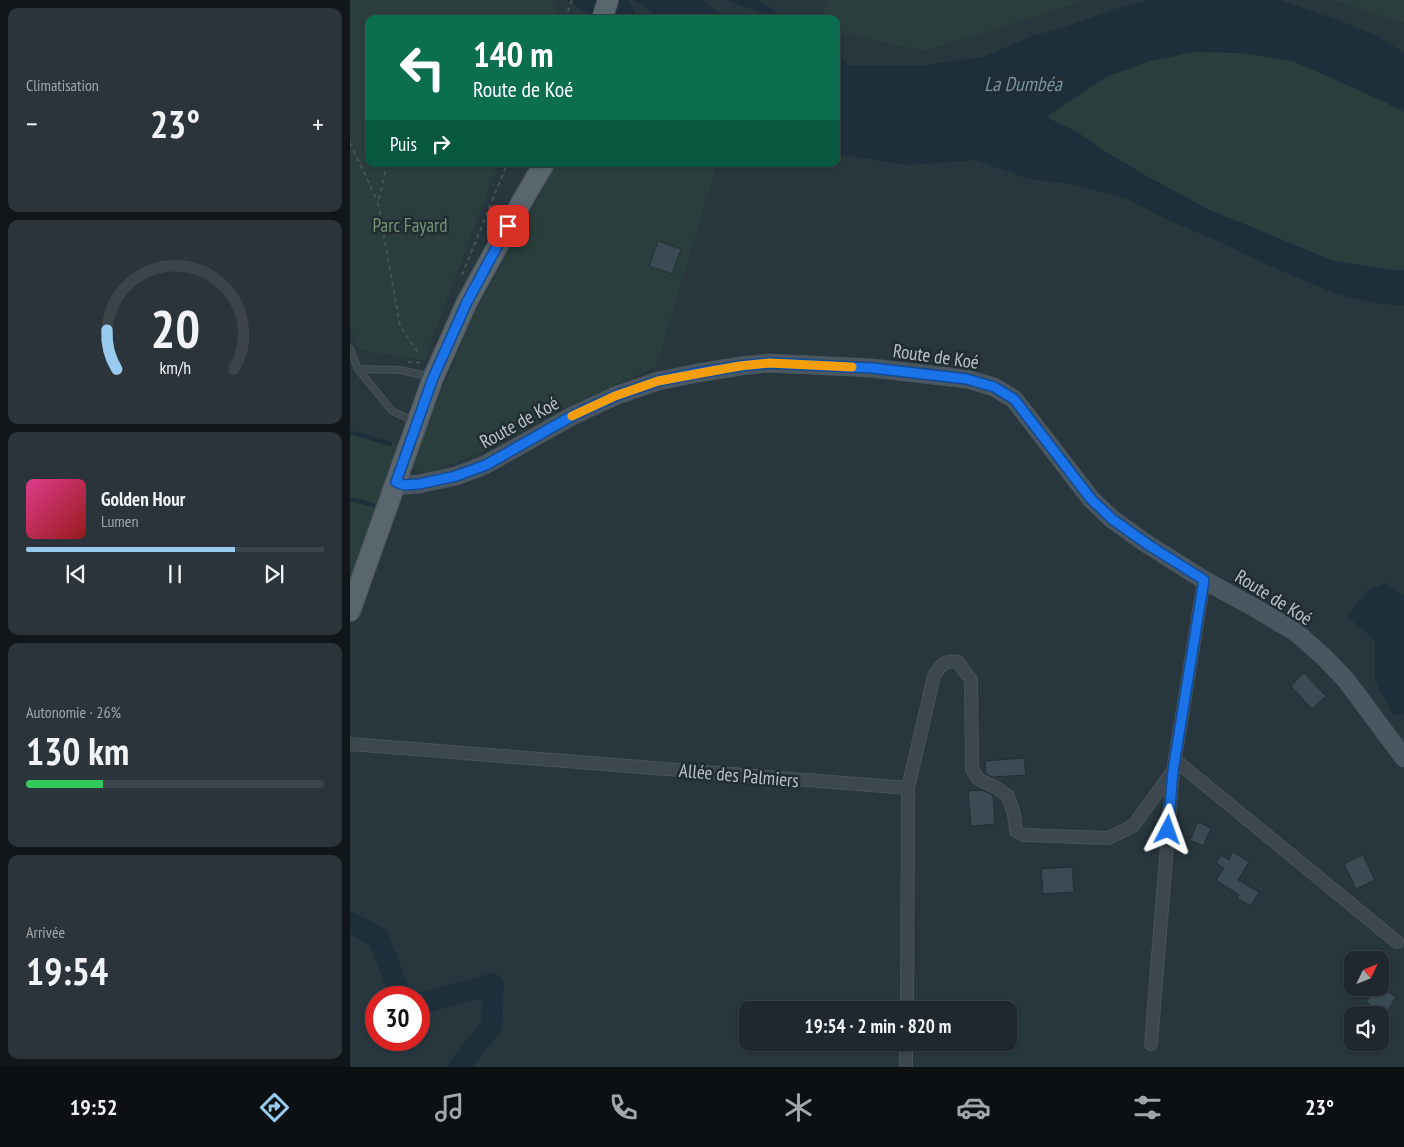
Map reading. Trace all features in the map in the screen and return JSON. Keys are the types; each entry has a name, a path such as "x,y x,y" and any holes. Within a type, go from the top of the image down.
{"main road":[{"path":"603,15 608,0"},
{"path":"350,611 417,423 430,369 542,167"}],"street":[{"name":"Route de Koé","path":"396,482 404,485 419,484 456,476 486,465 572,416 615,396 658,381 698,373 769,363 872,368 967,379 994,387 1014,399 1091,499 1112,519 1204,580 1257,609 1297,634 1326,658 1346,680 1404,758"},
{"path":"1151,1044 1174,766 1204,580"},
{"path":"907,1001 908,788 934,676 940,666 949,661 958,662 971,680 972,769 978,779 1008,796 1014,814 1016,831 1024,835 1108,838 1132,826 1174,766"},
{"name":"Allée des Palmiers","path":"350,744 908,788"},
{"path":"1174,766 1398,942"},
{"path":"906,1051 906,1067"}],"lane":[{"path":"350,349 358,369 392,411 417,423"},
{"path":"358,369 430,369"}],"path":[{"path":"567,15 572,0"},
{"path":"350,143 378,203 400,325 420,356"},
{"path":"378,203 386,167"},
{"path":"460,282 506,167"},
{"path":"392,369 398,360 422,364 430,369"}],"green space":[{"name":"Parc Fayard","path":"350,0 555,0 557,9 555,15 365,15 365,167 497,167 425,361 359,350 350,326"},
{"path":"829,0 1088,0 924,51 840,33 840,15 822,15"},
{"path":"1333,0 1404,0 1404,23"},
{"path":"1194,52 1241,53 1293,61 1404,112 1404,270 1334,261 1207,209 1143,174 1077,132 1045,117 1106,77 1149,61"},
{"path":"554,167 716,167 656,367 565,408 485,451 427,474 410,468 473,316"},
{"path":"350,432 402,445 350,588"}],"water":[{"path":"567,0 629,0 636,15 591,15"},
{"path":"632,0 702,0 722,15 657,15"},
{"path":"726,0 759,0 781,15 766,15"},
{"name":"La Dumbéa","path":"1150,0 1280,0 1375,35 1404,53 1404,112 1293,61 1241,53 1194,52 1149,61 1106,77 1046,117 1077,132 1143,174 1207,209 1334,261 1404,270 1404,305 1381,304 1340,295 1281,271 1225,244 1168,220 1126,198 1072,184 1030,179 975,160 908,165 840,155 840,58 849,65 920,66 983,57 1032,36 1063,28 1115,9"},
{"path":"1385,583 1404,596 1404,714 1393,715 1375,681 1375,641 1347,616 1368,590"}],"building":[{"path":"658,241 681,249 672,274 649,266"},
{"path":"1304,673 1326,696 1312,709 1291,686"},
{"path":"1024,758 1026,775 993,777 986,774 985,761"},
{"path":"982,790 993,795 995,824 971,826 968,791"},
{"path":"1198,822 1211,828 1203,846 1190,840"},
{"path":"1233,852 1249,862 1238,880 1259,892 1251,906 1237,898 1239,895 1216,880 1224,868 1216,863 1221,855 1229,860"},
{"path":"1363,855 1375,880 1356,889 1344,864"},
{"path":"1072,867 1074,892 1043,894 1041,869"},
{"path":"1389,993 1396,997 1389,1009 1389,1006 1373,1006 1366,1002 1370,996 1389,996"}],"waterway":[{"path":"350,432 390,444"},
{"path":"350,499 373,505"},
{"path":"350,922 378,937 397,986"},
{"path":"430,1001 493,984 492,1025 459,1067"}],"slow traffic":[{"path":"572,416 615,396 658,381 740,366 769,363 852,367"}],"route":[{"path":"508,226 467,302 433,378 396,482 404,485 419,484 456,476 486,465 572,416 615,396 658,381 740,366 769,363 872,368 967,379 994,387 1014,399 1091,499 1112,519 1204,580 1173,771 1168,830"}]}
